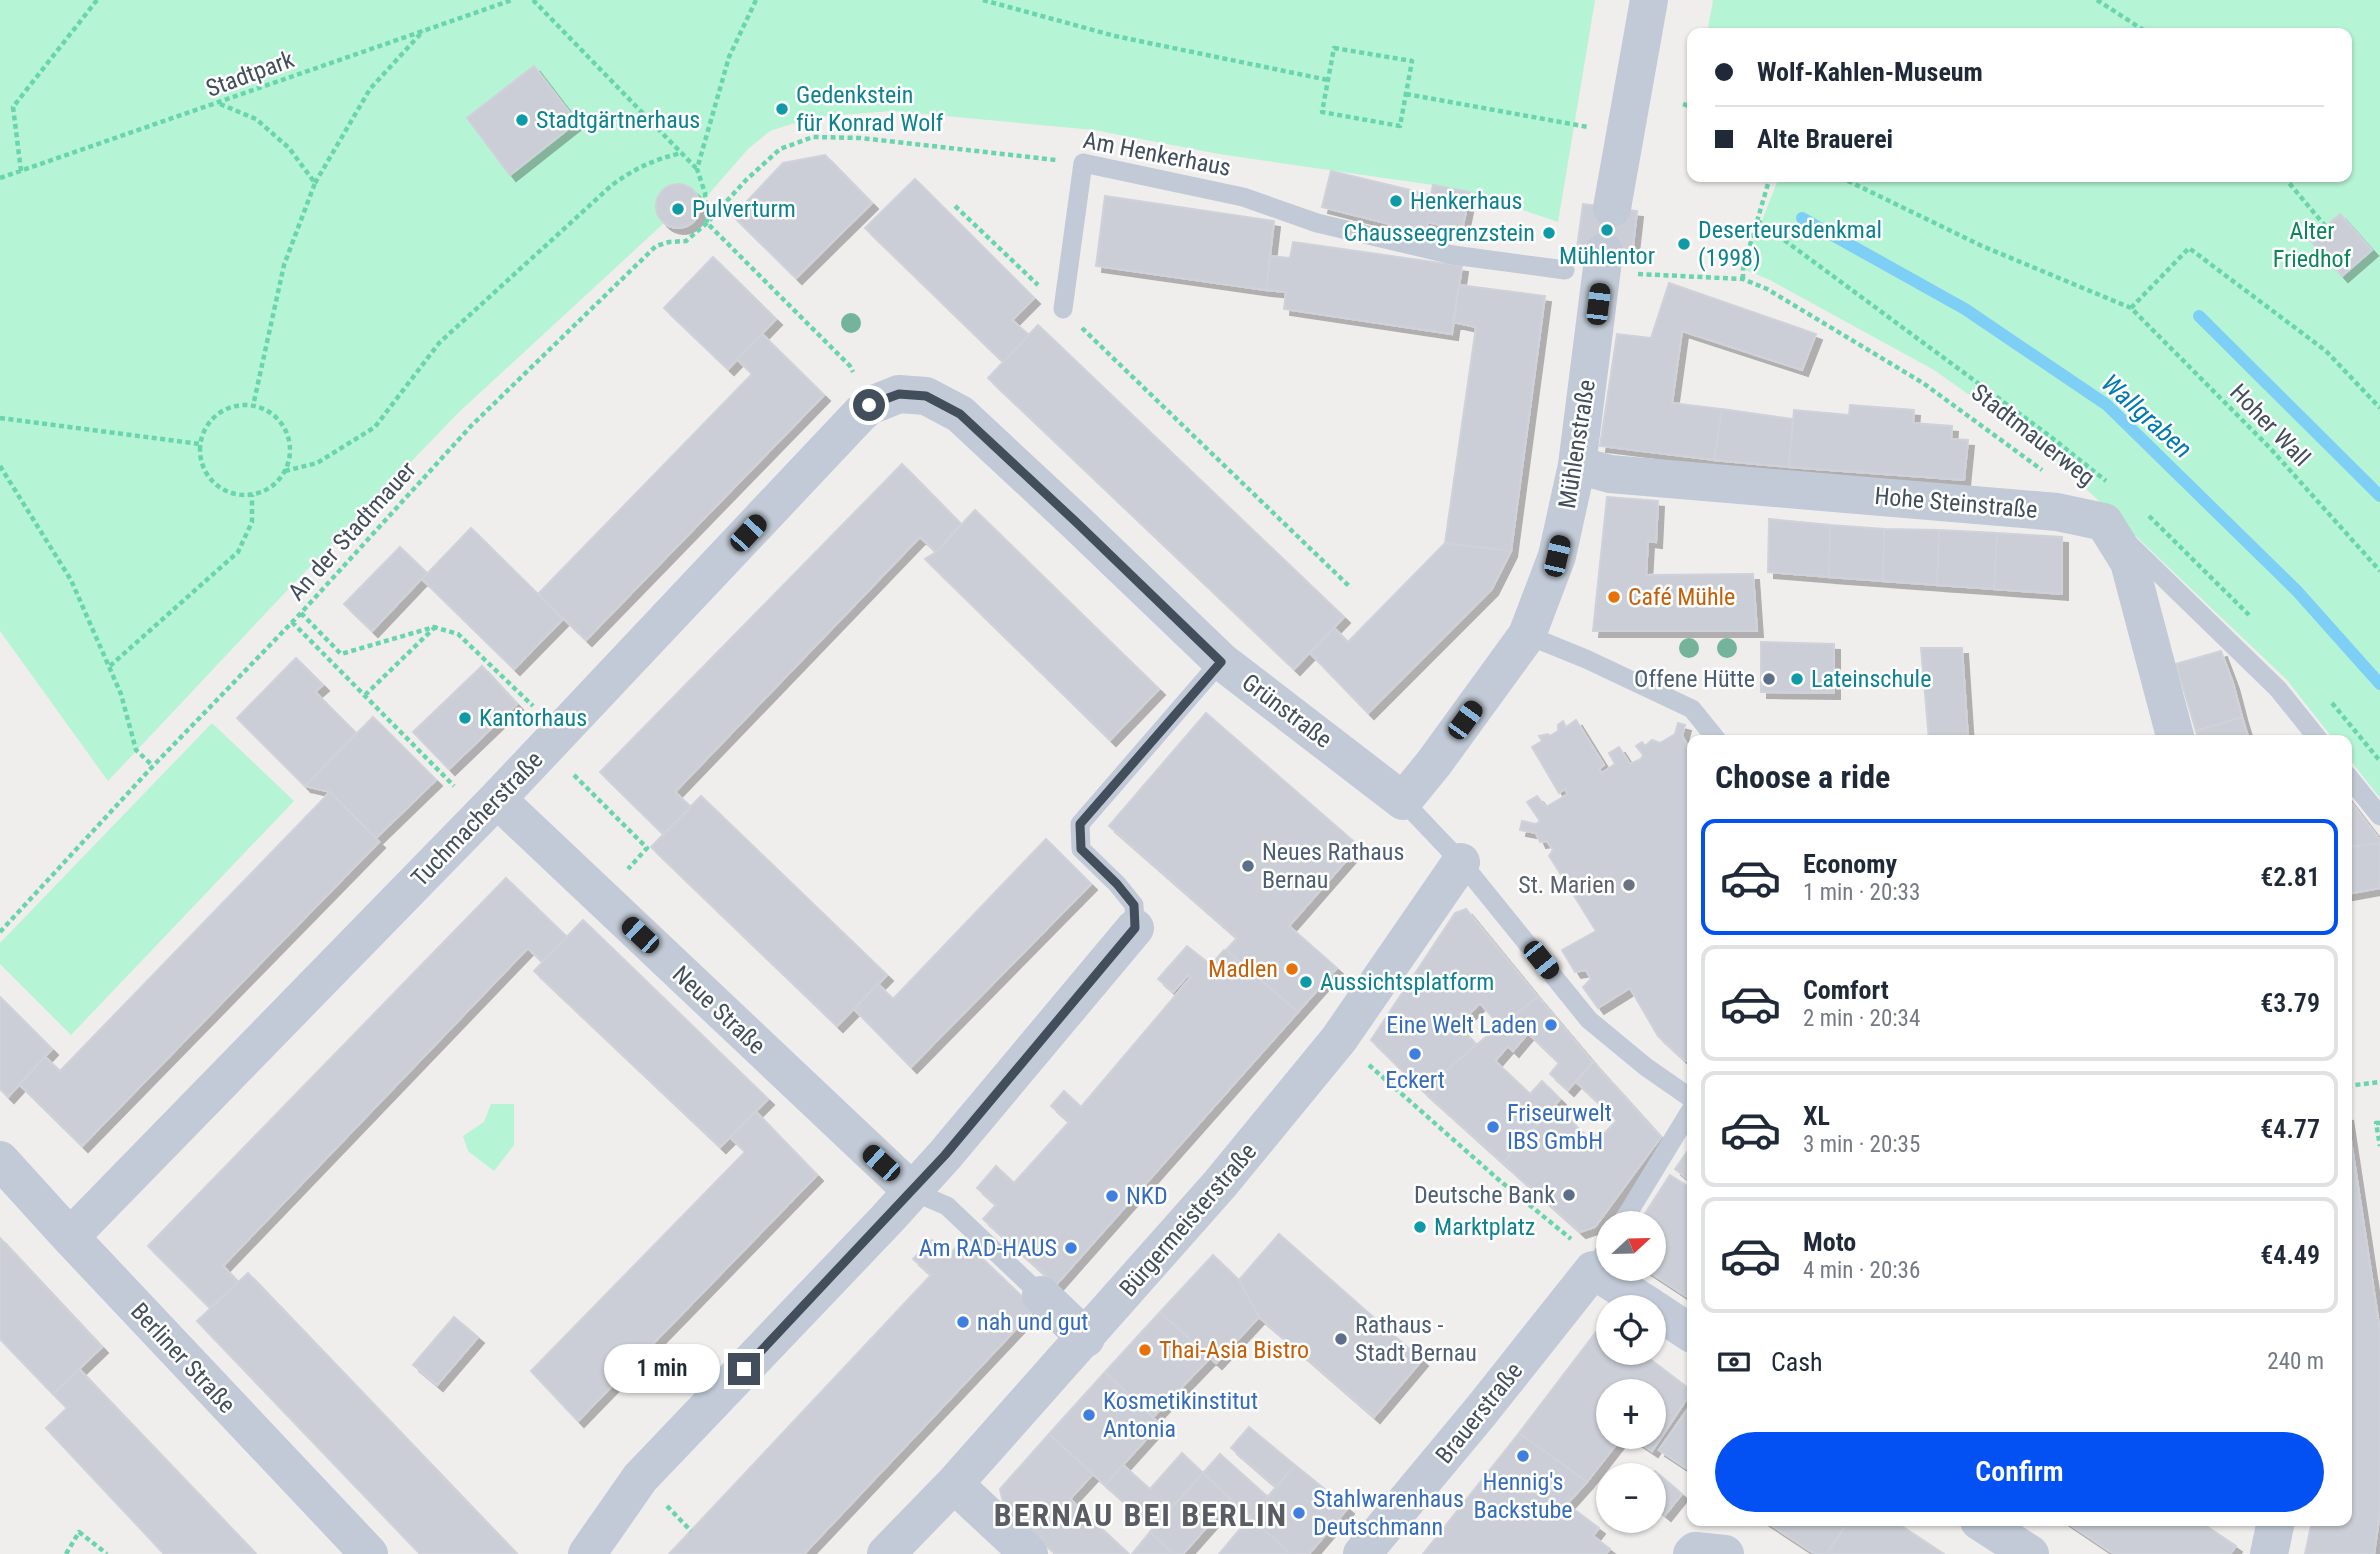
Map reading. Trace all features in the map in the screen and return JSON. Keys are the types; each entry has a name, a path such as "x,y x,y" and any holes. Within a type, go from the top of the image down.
{"street":[{"path":"1612,208 1649,0"},
{"name":"Mühlenstraße","path":"1403,801 1527,635 1557,556 1577,465 1604,251"},
{"name":"Tuchmacherstraße","path":"70,1237 489,807 869,405 899,394 926,396 960,414"},
{"name":"Grünstraße","path":"960,414 1221,662 1403,801"},
{"name":"Hohe Steinstraße","path":"1577,465 1609,474 2057,512 2104,522"},
{"path":"2104,522 2129,562 2175,735"},
{"name":"Neue Straße","path":"489,807 601,898 912,1191"},
{"name":"Bürgermeisterstraße","path":"886,1554 954,1485 1087,1338 1220,1184 1339,1039 1461,862"},
{"path":"587,1554 640,1478 912,1191 1021,1067 1135,928"},
{"name":"Berliner Straße","path":"0,1160 369,1554"},
{"name":"Brauerstraße","path":"1362,1554 1481,1411 1596,1264"},
{"path":"1626,1281 1640,1295"},
{"path":"1041,1295 1087,1338"},
{"path":"1666,1317 1687,1331"},
{"path":"954,1485 1021,1546"},
{"path":"1987,1526 2030,1554"},
{"path":"2269,1554 2275,1526"}],"lane":[{"name":"Am Henkerhaus","path":"1083,163 1243,197 1317,223 1453,255 1565,270"},
{"path":"1063,309 1083,163"},
{"path":"2104,522 2278,689 2315,735"},
{"path":"1527,635 1587,659 1692,709 1713,735"},
{"path":"1135,928 1134,905 1081,849 1080,824 1221,662"},
{"path":"2352,781 2380,816"},
{"path":"1403,801 1461,862 1590,1020 1646,1067 1687,1096"},
{"path":"1629,1211 1687,1116"},
{"path":"912,1191 947,1206 1041,1295"}],"path":[{"path":"21,171 13,107 97,0"},
{"name":"Stadtpark","path":"0,178 512,0"},
{"path":"533,0 697,169 705,193 708,223 850,366 869,405"},
{"path":"697,169 729,57 756,0"},
{"path":"983,0 1115,36 1328,80"},
{"path":"2096,0 2140,28"},
{"path":"254,406 284,265 314,183 370,89 424,29"},
{"path":"1334,48 1412,61 1401,126 1322,112 1328,80 1334,48"},
{"path":"1406,94 1590,127"},
{"path":"219,104 256,119 289,148 314,183"},
{"path":"1683,104 1687,105"},
{"name":"Am Henkerhaus","path":"746,180 780,149 813,137 861,138 1083,163"},
{"path":"285,471 317,463 375,427 439,343 612,185 637,168 682,153"},
{"name":"An der Stadtmauer","path":"0,932 153,766 301,613 471,426 656,246 686,241 708,223 746,180"},
{"path":"1743,279 1769,182"},
{"path":"1850,182 1982,246 2131,308 2189,248 2326,352 2380,408"},
{"path":"2288,182 2326,227"},
{"path":"955,206 1351,588"},
{"name":"Stadtmauerweg","path":"1654,274 1743,279 1767,289 1923,383 2046,473"},
{"name":"Hoher Wall","path":"2131,308 2270,448 2380,571"},
{"path":"239,405 254,406 267,410 278,419 289,444 289,458 285,471 265,490 252,495 238,495 225,491 205,472 200,458 200,444 204,430 212,418 225,409 239,405"},
{"path":"0,418 200,444"},
{"path":"0,466 71,580 121,694 136,750 153,766"},
{"path":"110,666 238,552 251,522 252,495"},
{"path":"301,613 341,654 434,627 458,634 560,732"},
{"path":"292,622 365,695 489,807"},
{"path":"365,695 434,627"},
{"path":"568,770 647,848 601,898"},
{"path":"1339,1039 1499,1180 1579,1245 1596,1253"},
{"path":"2352,1085 2380,1082"},
{"path":"2380,1123 2376,1123 2380,1146"},
{"path":"66,1554 79,1532 107,1554"}],"green space":[{"path":"0,0 1595,0 1558,222 1470,192 1219,154 1094,130 892,111 813,117 770,131 748,149 700,204 685,187 676,185 661,193 658,211 664,223 458,413 108,781 0,631"},
{"name":"Alter Friedhof","path":"1713,0 2380,0 2380,798 2352,762 2352,735 2330,735 2287,680 2039,444 1934,370 1770,280 1743,269 1777,182 2352,182 2352,28 1708,28"},
{"path":"212,723 294,801 71,1035 0,964 0,943"},
{"path":"491,1104 514,1104 514,1145 494,1171 468,1151 463,1136 484,1122"}],"building":[{"name":"Stadtgärtnerhaus","path":"534,66 577,122 510,175 467,118"},
{"path":"825,155 872,203 796,278 733,216 783,163"},
{"name":"Henkerhaus","path":"1331,171 1431,195 1433,185 1470,192 1462,231 1428,222 1425,233 1322,207"},
{"path":"915,179 1034,298 1012,320 1029,335 1003,362 865,228"},
{"name":"Pulverturm","path":"678,184 693,191 700,206 693,221 678,228 663,221 656,206 663,191"},
{"path":"1105,196 1274,221 1266,290 1096,266"},
{"name":"Mühlentor","path":"1583,204 1637,211 1632,255 1577,248"},
{"path":"2340,214 2372,250 2342,276 2310,240"},
{"path":"1293,242 1462,266 1452,334 1284,309 1286,292 1266,290 1270,256 1290,258"},
{"path":"713,257 776,319 728,369 664,308"},
{"path":"1669,283 1816,334 1802,370 1682,331 1672,403 1722,409 1714,460 1600,446 1617,334 1651,338"},
{"path":"1459,285 1545,296 1511,551 1445,543 1476,327 1453,322"},
{"path":"1038,325 1344,617 1294,669 988,378"},
{"path":"762,334 824,395 586,640 538,594 752,374 737,359"},
{"path":"1850,405 1914,410 1913,423 1952,426 1951,439 1968,440 1964,480 1789,467 1794,410 1849,415"},
{"path":"1722,409 1793,419 1789,467 1714,460"},
{"path":"902,464 961,524 936,552 920,537 675,792 691,807 663,834 600,772"},
{"path":"1607,497 1658,501 1656,542 1648,541 1646,575 1753,574 1757,631 1593,631"},
{"path":"975,510 1159,689 1110,740 925,559 936,552"},
{"path":"1769,519 1830,525 1829,577 1768,572"},
{"path":"1830,525 1884,529 1883,581 1829,577"},
{"path":"471,528 563,619 514,669 422,579"},
{"path":"1884,529 1939,530 1937,585 1883,581"},
{"path":"1939,530 1997,533 1994,589 1937,585"},
{"path":"1997,533 2062,537 2062,594 1994,589"},
{"path":"1445,543 1511,551 1492,589 1368,713 1310,653 1334,628 1348,642"},
{"path":"400,547 427,573 372,631 344,604"},
{"name":"Lateinschule","path":"1761,642 1834,644 1834,693 1761,692"},
{"path":"1921,648 1962,648 1968,735 1929,735"},
{"path":"2221,651 2242,717 2196,731 2176,664"},
{"path":"296,658 323,685 315,692 356,733 305,786 237,718"},
{"name":"Kantorhaus","path":"482,666 517,704 449,769 413,732"},
{"name":"Neues Rathaus Bernau","path":"1206,713 1359,846 1289,926 1337,968 1298,1012 1226,950 1237,938 1109,826"},
{"path":"373,717 436,780 376,838 330,792 305,786"},
{"path":"2242,717 2247,735 2197,735 2196,731"},
{"name":"St. Marien","path":"1576,720 1604,765 1599,769 1602,773 1615,764 1609,753 1619,747 1630,764 1641,759 1643,755 1636,746 1642,742 1645,746 1652,740 1660,743 1675,734 1678,723 1685,725 1682,736 1687,744 1687,1061 1658,1036 1630,988 1598,1008 1583,987 1591,979 1586,970 1575,972 1562,950 1596,931 1549,856 1553,850 1547,841 1540,842 1536,833 1520,830 1522,821 1536,824 1540,821 1527,802 1537,796 1546,807 1568,794 1565,789 1559,793 1532,747 1542,741 1539,736 1550,736 1558,731 1558,725 1563,721 1566,727"},
{"path":"330,792 379,842 82,1146 19,1084 45,1057 60,1071"},
{"path":"701,796 887,975 837,1026 651,847"},
{"path":"2352,804 2380,840 2380,843 2352,846"},
{"path":"1046,839 1091,884 911,1067 854,1009 878,984 893,999"},
{"path":"2380,843 2380,888 2352,893 2352,846"},
{"path":"506,878 567,937 542,962 528,948 223,1266 238,1282 210,1308 148,1246"},
{"path":"1466,909 1538,997 1500,1026 1480,1003 1458,1025 1476,1045 1423,1091 1371,1040 1455,913"},
{"path":"583,920 768,1099 720,1147 534,971"},
{"path":"1187,946 1211,965 1227,950 1298,1012 1056,1285 983,1219 996,1205 977,1188 996,1166 1014,1183 1069,1122 1051,1106 1064,1091 1081,1107 1191,977 1188,975 1173,992 1158,979"},
{"path":"0,997 52,1049 8,1097 0,1089"},
{"path":"1538,997 1593,1062 1568,1090 1550,1074 1559,1063 1528,1033 1513,1051 1508,1046 1495,1061 1530,1094 1542,1081 1560,1099 1503,1163 1423,1091"},
{"path":"1593,1062 1661,1137 1607,1211 1596,1211 1595,1227 1580,1232 1503,1163 1555,1105 1588,1138 1592,1132 1599,1139 1617,1120 1576,1082"},
{"path":"755,1111 817,1175 578,1421 531,1371 745,1152 730,1137"},
{"path":"2352,1147 2380,1331 2380,1512 2374,1554 2305,1554 2311,1526 2352,1526"},
{"path":"1687,1152 1687,1178 1675,1169"},
{"path":"1670,1175 1687,1186 1687,1297 1663,1281 1666,1281 1666,1211 1647,1211"},
{"name":"Rathaus - Stadt Bernau","path":"1279,1234 1422,1360 1374,1417 1259,1317 1239,1280"},
{"path":"0,1238 102,1347 53,1394 0,1339"},
{"path":"932,1240 948,1256 963,1240 1035,1309 804,1554 669,1554 931,1275 913,1259"},
{"path":"1213,1255 1239,1280 1259,1317 1216,1363 1160,1312"},
{"path":"248,1273 517,1554 420,1554 197,1321"},
{"path":"1160,1312 1210,1358 1153,1417 1105,1372"},
{"path":"454,1317 478,1337 437,1385 413,1365"},
{"path":"1596,1332 1596,1365 1658,1365 1687,1387 1687,1398 1666,1430 1666,1379 1596,1379 1596,1449 1613,1449 1602,1463 1596,1463 1596,1470 1587,1482 1519,1433"},
{"path":"79,1369 256,1554 164,1554 46,1428 67,1408 53,1394"},
{"path":"1105,1372 1160,1424 1105,1485 1049,1434"},
{"path":"1687,1410 1687,1469 1659,1450 1666,1449 1666,1440"},
{"path":"1249,1427 1295,1465 1276,1487 1231,1448"},
{"path":"1519,1433 1587,1482 1567,1504 1596,1526 1593,1536 1610,1549 1606,1554 1423,1554"},
{"path":"1049,1434 1093,1474 1070,1499 1129,1554 1056,1554 1004,1507 1000,1489"},
{"path":"1182,1453 1203,1473 1153,1528 1105,1485 1123,1465 1150,1489"},
{"path":"1220,1454 1268,1497 1250,1517 1203,1473"},
{"name":"Stahlwarenhaus Deutschmann","path":"1295,1465 1348,1508 1309,1554 1291,1554 1250,1517"},
{"path":"1203,1473 1231,1500 1183,1554 1173,1554 1150,1532"},
{"path":"1666,1480 1682,1494 1666,1514"},
{"path":"1250,1517 1291,1554 1219,1554"},
{"path":"1773,1526 1846,1526 1826,1554 1815,1554"},
{"path":"1846,1526 1902,1526 1944,1554 1826,1554"},
{"path":"2072,1526 2206,1526 2236,1546 2230,1554 2114,1554"},
{"path":"1150,1532 1173,1554 1132,1554"}],"waterway":[{"name":"Wallgraben","path":"1802,218 1965,309 2107,405 2297,591 2380,684"},
{"name":"Wallgraben","path":"2199,316 2380,496"}],"place":[{"name":"Gedenkstein für Konrad Wolf","path":"782,109"},
{"name":"Stadtgärtnerhaus","path":"522,120"},
{"name":"Henkerhaus","path":"1396,201"},
{"name":"Pulverturm","path":"678,209"},
{"name":"Mühlentor","path":"1607,230"},
{"name":"Chausseegrenzstein","path":"1549,233"},
{"name":"Deserteursdenkmal (1998)","path":"1684,244"},
{"name":"Café Mühle","path":"1614,597"},
{"name":"Offene Hütte","path":"1769,679"},
{"name":"Lateinschule","path":"1797,679"},
{"name":"Kantorhaus","path":"465,718"},
{"name":"Neues Rathaus Bernau","path":"1248,866"},
{"name":"St. Marien","path":"1629,885"},
{"name":"Madlen","path":"1292,969"},
{"name":"Aussichtsplatform","path":"1306,982"},
{"name":"Eine Welt Laden","path":"1551,1025"},
{"name":"Eckert","path":"1415,1054"},
{"name":"Friseurwelt IBS GmbH","path":"1493,1127"},
{"name":"Deutsche Bank","path":"1569,1195"},
{"name":"NKD","path":"1112,1196"},
{"name":"Marktplatz","path":"1420,1227"},
{"name":"Am RAD-HAUS","path":"1071,1248"},
{"name":"nah und gut","path":"963,1322"},
{"name":"Rathaus - Stadt Bernau","path":"1341,1339"},
{"name":"Thai-Asia Bistro","path":"1145,1350"},
{"name":"Kosmetikinstitut Antonia","path":"1089,1415"},
{"name":"Hennig's Backstube","path":"1523,1456"},
{"name":"Stahlwarenhaus Deutschmann","path":"1299,1513"}],"district":[{"name":"BERNAU BEI BERLIN","path":"1141,1515"}],"route":[{"path":"744,1369 945,1155 1135,928 1134,905 1081,849 1080,824 1221,662 960,414 926,396 899,394 869,405"}]}
